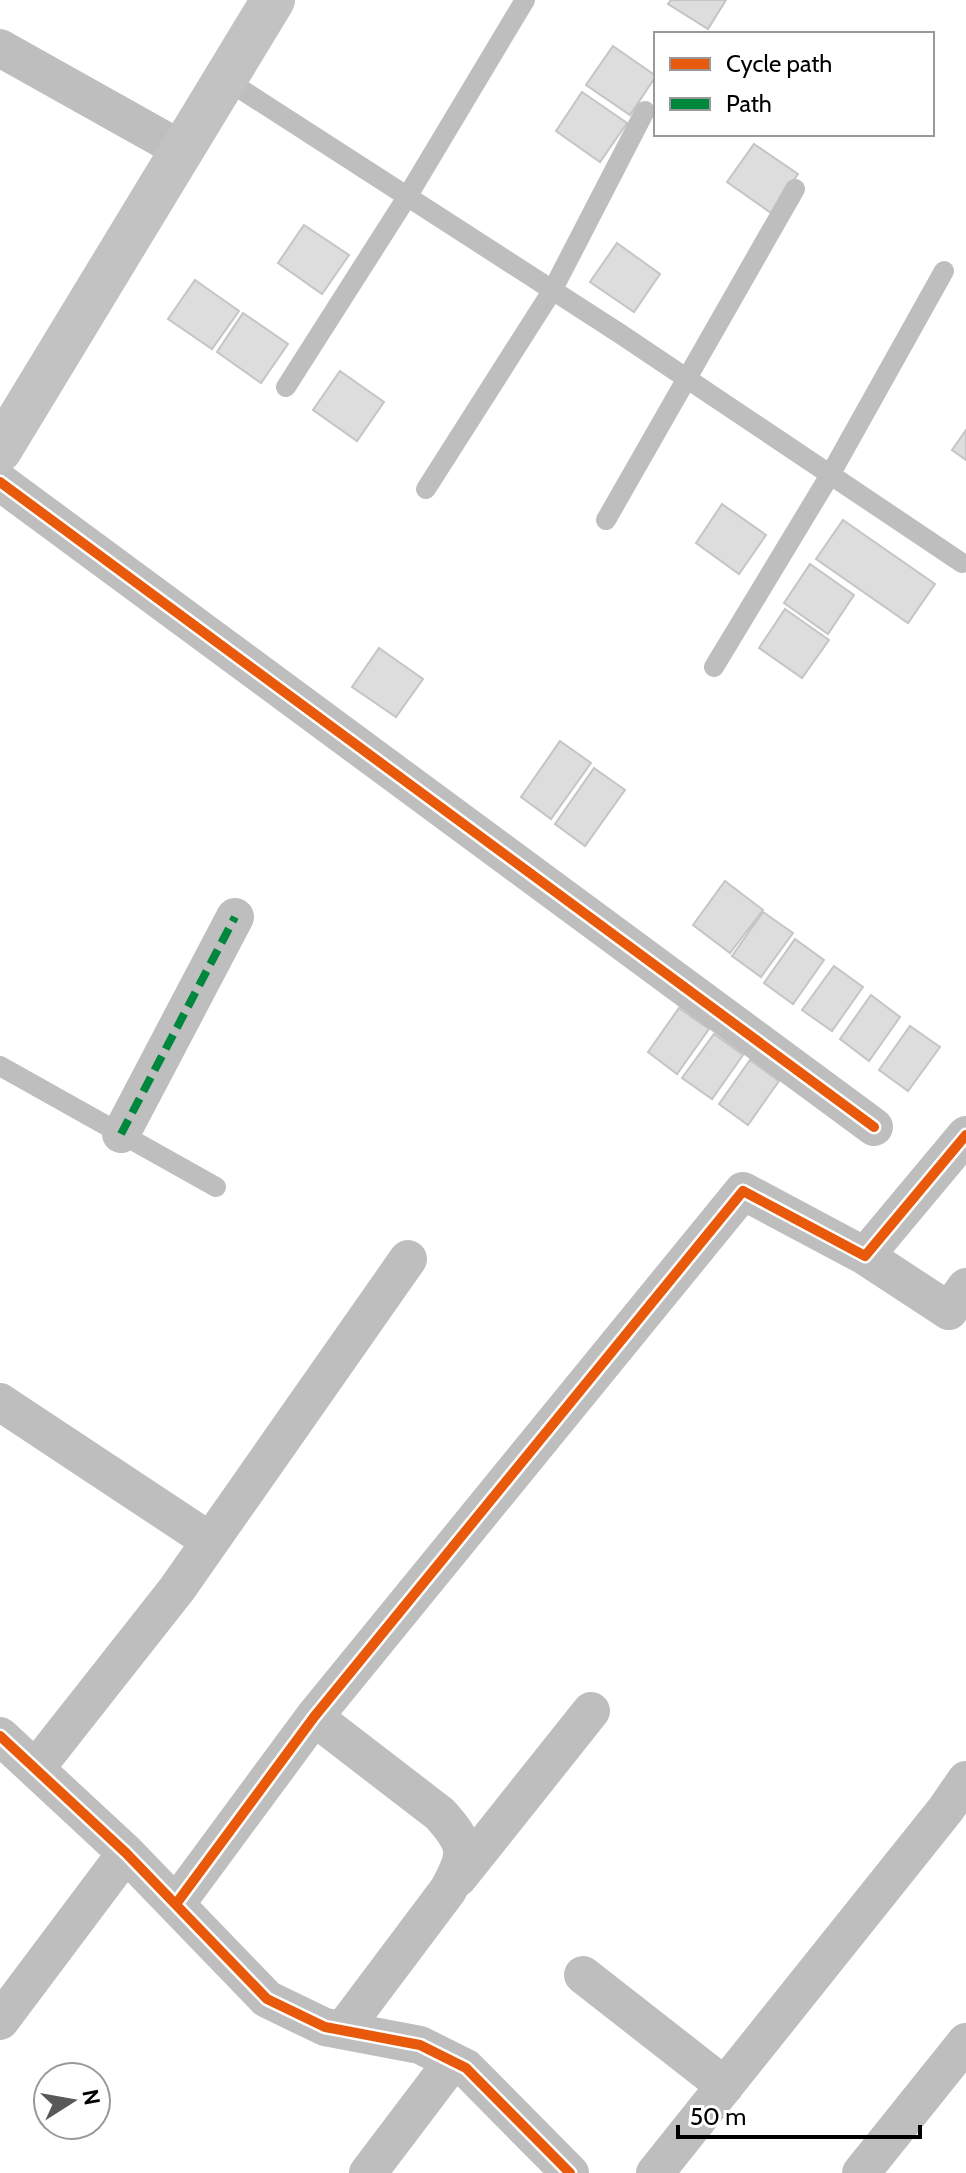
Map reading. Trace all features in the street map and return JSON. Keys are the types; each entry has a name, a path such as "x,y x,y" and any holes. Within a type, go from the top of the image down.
{"street":[{"path":"0,450 273,0"},
{"path":"0,48 182,150"},
{"path":"0,482 874,1127"},
{"path":"121,1134 235,917"},
{"path":"865,1256 966,1135"},
{"path":"176,1904 314,1717 743,1191 865,1256 949,1311 966,1287"},
{"path":"36,1768 177,1589 408,1259"},
{"path":"0,1402 210,1541"},
{"path":"343,2030 448,1890 591,1711"},
{"path":"314,1717 440,1814 456,1832 465,1848 461,1867 448,1890"},
{"path":"0,1736 126,1853 267,1999 325,2027 420,2045 466,2068 570,2173"},
{"path":"655,2173 966,1780"},
{"path":"0,2021 126,1853"},
{"path":"583,1975 725,2086"},
{"path":"861,2173 966,2042"},
{"path":"368,2173 452,2062"}],"lane":[{"path":"286,387 407,197 525,0"},
{"path":"225,79 687,379 962,563"},
{"path":"426,489 552,291 645,111"},
{"path":"606,520 795,189"},
{"path":"714,667 830,475 944,271"},
{"path":"0,1066 216,1187"}],"building":[{"path":"671,0 726,0 708,29 668,4"},
{"path":"613,46 654,75 630,115 586,85"},
{"path":"582,92 627,123 600,162 556,131"},
{"path":"754,144 798,174 771,213 727,182"},
{"path":"304,225 349,255 322,294 278,263"},
{"path":"617,243 660,274 634,312 590,282"},
{"path":"195,280 239,311 212,349 168,319"},
{"path":"243,313 288,344 261,383 217,352"},
{"path":"340,371 384,402 357,441 313,410"},
{"path":"966,430 966,460 952,450"},
{"path":"722,504 766,535 739,574 696,543"},
{"path":"843,520 935,584 908,623 816,559"},
{"path":"810,564 854,595 828,634 784,603"},
{"path":"785,609 829,640 802,678 759,648"},
{"path":"379,648 423,679 396,717 352,687"},
{"path":"560,741 591,763 551,819 521,797"},
{"path":"594,768 625,790 585,846 555,824"},
{"path":"725,881 763,910 730,953 693,925"},
{"path":"763,912 793,933 761,977 732,956"},
{"path":"795,939 824,960 793,1004 764,983"},
{"path":"834,966 863,987 832,1031 802,1010"},
{"path":"871,995 900,1017 869,1061 840,1039"},
{"path":"679,1008 709,1029 677,1074 648,1052"},
{"path":"910,1026 940,1047 908,1091 879,1070"},
{"path":"714,1034 743,1055 712,1099 682,1078"},
{"path":"750,1060 779,1081 748,1125 719,1104"}],"marked path":[{"path":"121,1134 235,917"}],"cycle path":[{"path":"0,482 874,1127"},
{"path":"176,1904 314,1717 743,1191 865,1256 966,1135"},
{"path":"0,1736 126,1853 267,1999 325,2027 420,2045 466,2068 570,2173"}]}
